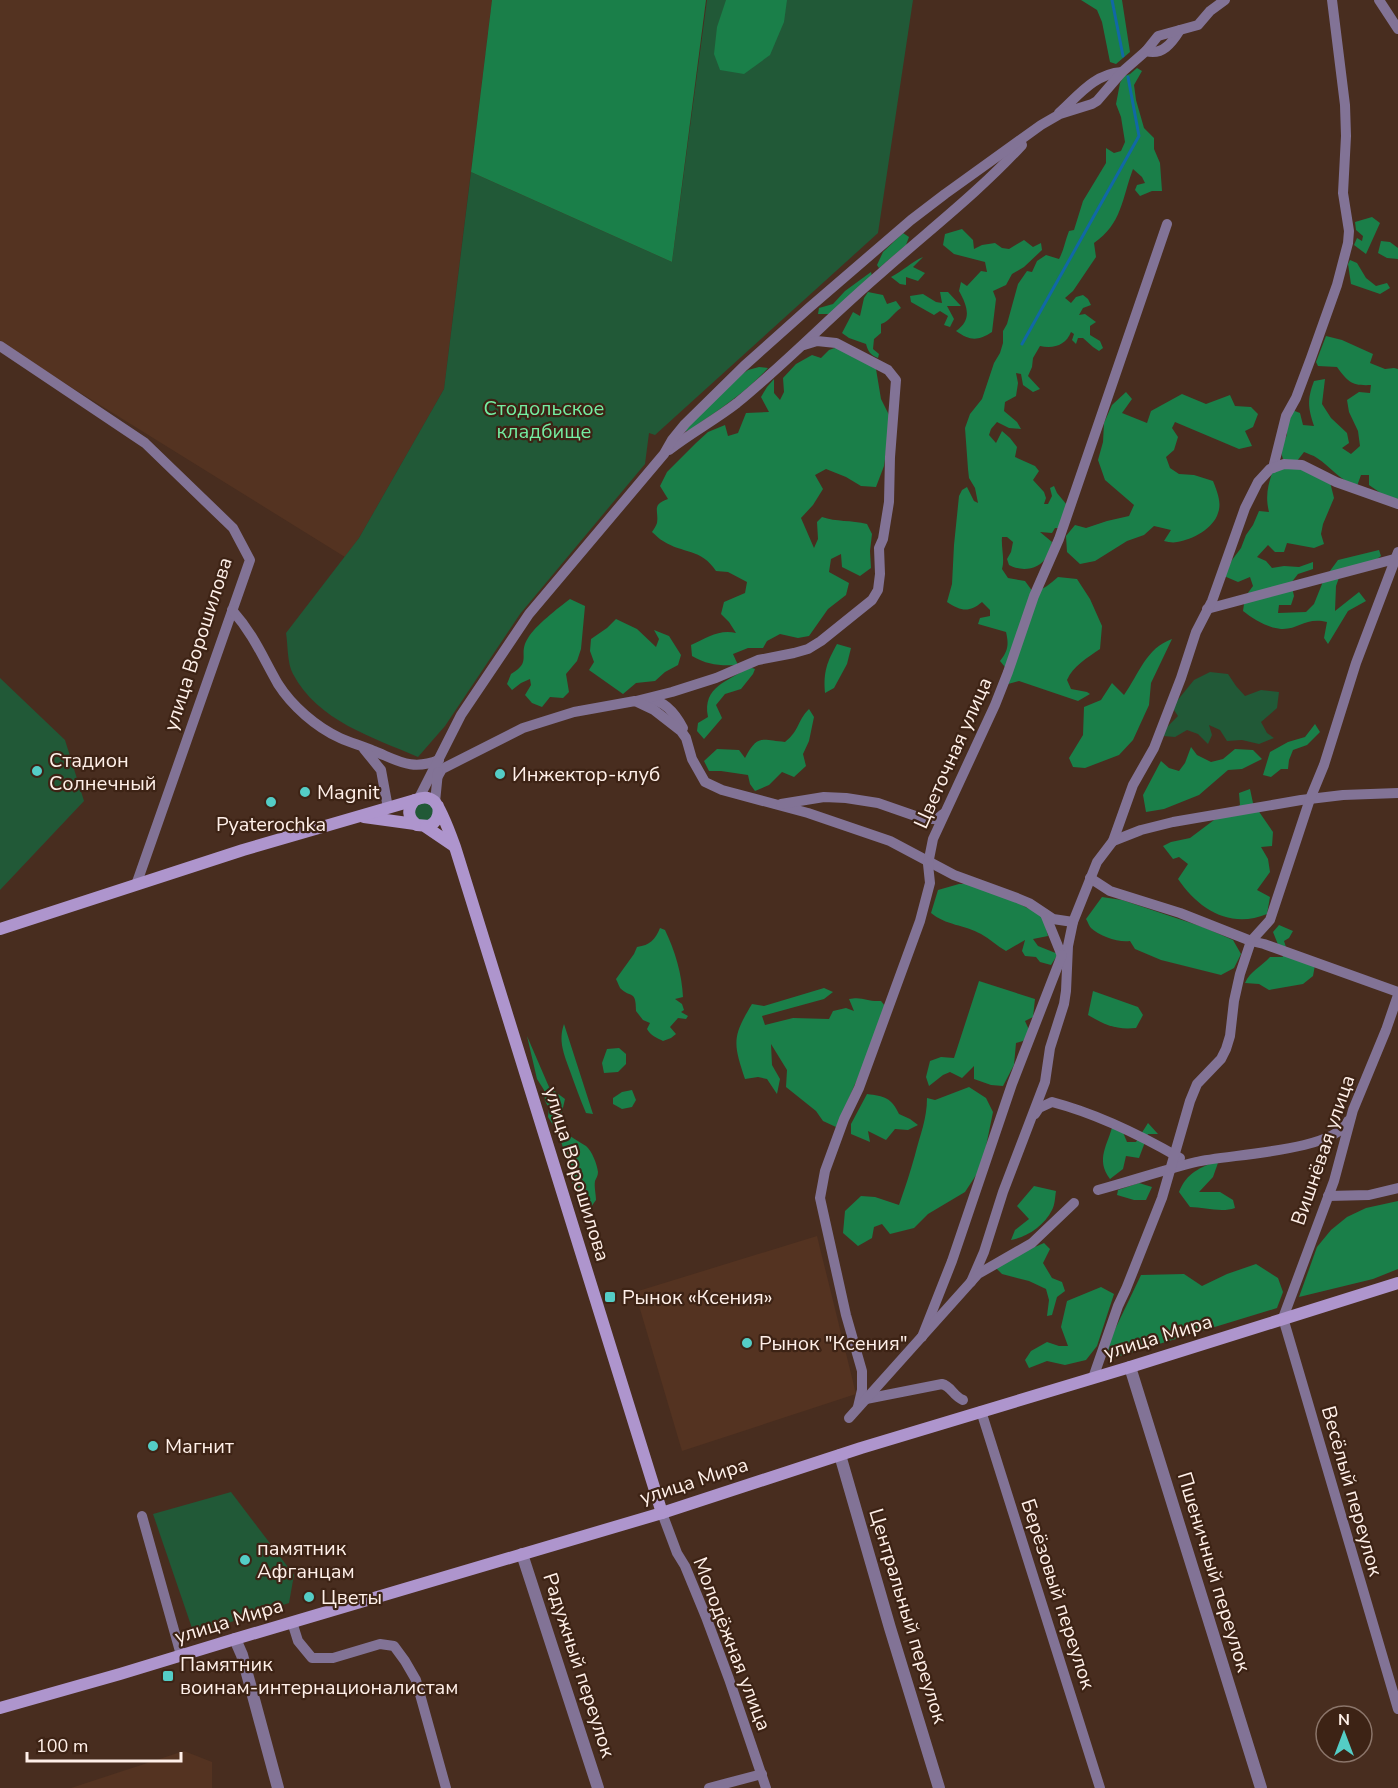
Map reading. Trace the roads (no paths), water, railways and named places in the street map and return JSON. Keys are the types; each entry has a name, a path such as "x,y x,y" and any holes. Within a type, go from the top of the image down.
{"main road":[{"path":"0,928 243,850 417,799 429,798 437,804 439,815 432,825 360,817"},
{"path":"417,799 409,809 410,818 455,847"},
{"name":"улица Ворошилова","path":"437,804 455,847 662,1513"},
{"name":"улица Мира","path":"0,1708 662,1513 840,1455 1398,1283"}],"street":[{"path":"417,799 465,708 529,614 664,454 678,432 705,403 871,254 945,194 1041,125 1060,114 1097,101 1158,36 1198,25 1211,5 1225,0"},
{"path":"1274,468 1286,416 1296,398 1338,285 1348,243 1349,231 1343,193 1345,105 1332,0"},
{"path":"1379,0 1398,29"},
{"path":"1052,119 1093,81 1110,73 1122,72"},
{"path":"664,454 736,403 804,345 879,274 996,173 1041,125"},
{"name":"Цветочная улица","path":"862,1403 862,1371 846,1315 820,1198 825,1172 844,1119 859,1088 920,921 930,883 929,862 933,839 995,705 1034,596 1059,540 1167,224"},
{"path":"438,776 442,769 523,728 574,712 672,693 724,675 758,660 808,649 872,600 878,590 879,548 883,539 889,502 896,380 888,370 836,343 817,341 804,345"},
{"name":"улица Ворошилова","path":"0,346 145,443 233,528 250,560 136,885"},
{"path":"970,1282 984,1252 1003,1192 1045,1082 1050,1048 1064,1004 1066,968 1073,922 1097,862 1113,841 1133,785 1154,748 1196,632 1212,601 1245,508 1258,482 1270,469 1284,464 1302,465 1336,482 1398,504"},
{"path":"1207,609 1397,557"},
{"path":"1093,1378 1118,1306 1162,1198 1183,1123 1197,1084 1221,1059 1226,1049 1236,992 1251,941 1270,920 1356,663 1397,557"},
{"path":"232,610 255,639 279,686 295,706 323,728 339,738 409,765 427,765 439,760"},
{"path":"636,701 654,700 662,703 678,718 692,759 705,782 722,790 808,813 879,837 954,875 1029,903 1053,919 1073,922"},
{"path":"360,746 381,770 388,808"},
{"path":"437,804 439,760"},
{"path":"1113,841 1141,830 1173,822 1310,799 1398,793"},
{"path":"772,804 824,797 878,803 924,819 937,819 945,811"},
{"path":"1090,878 1110,891 1190,917 1398,993"},
{"path":"1045,914 1066,968"},
{"path":"922,1337 952,1261 1012,1084 1062,956"},
{"name":"Вишнёвая улица","path":"1283,1318 1328,1196 1353,1110 1386,1030 1398,993"},
{"path":"1033,1115 1039,1108 1052,1102 1064,1105 1107,1121 1181,1159 1195,1162"},
{"path":"1098,1190 1195,1162 1273,1152 1325,1140 1339,1134 1346,1126 1353,1110"},
{"path":"1328,1196 1369,1196 1398,1188"},
{"path":"849,1418 978,1274 1032,1243 1074,1203"},
{"name":"Весёлый переулок","path":"1283,1318 1398,1709"},
{"name":"Пшеничный переулок","path":"1130,1367 1261,1788"},
{"path":"862,1403 942,1384 947,1385 956,1397 963,1400"},
{"name":"Берёзовый переулок","path":"981,1411 1100,1788"},
{"name":"Центральный переулок","path":"840,1455 939,1788"},
{"name":"Молодёжная улица","path":"662,1513 706,1617 766,1788"},
{"path":"142,1516 182,1655"},
{"name":"Радужный переулок","path":"522,1554 598,1788"},
{"path":"292,1622 298,1641 312,1658 333,1659 380,1644 394,1646 416,1680 446,1788"},
{"path":"235,1639 242,1655 278,1788"},
{"path":"709,1788 762,1774"}],"waterway":[{"path":"1112,0 1123,56"},
{"path":"1022,344 1139,136 1128,77"}],"place":[{"name":"Стадион Солнечный","path":"37,771"},
{"name":"Инжектор-клуб","path":"500,774"},
{"name":"Magnit","path":"305,792"},
{"name":"Pyaterochka","path":"271,802"},
{"name":"Рынок «Ксения»","path":"610,1297"},
{"name":"Рынок \"Ксения\"","path":"747,1343"},
{"name":"Магнит","path":"153,1446"},
{"name":"памятник Афганцам","path":"245,1560"},
{"name":"Цветы","path":"309,1597"},
{"name":"Памятник воинам‐интернационалистам","path":"168,1676"}],"park label":[{"name":"Стодольское кладбище","path":"544,420"}]}
